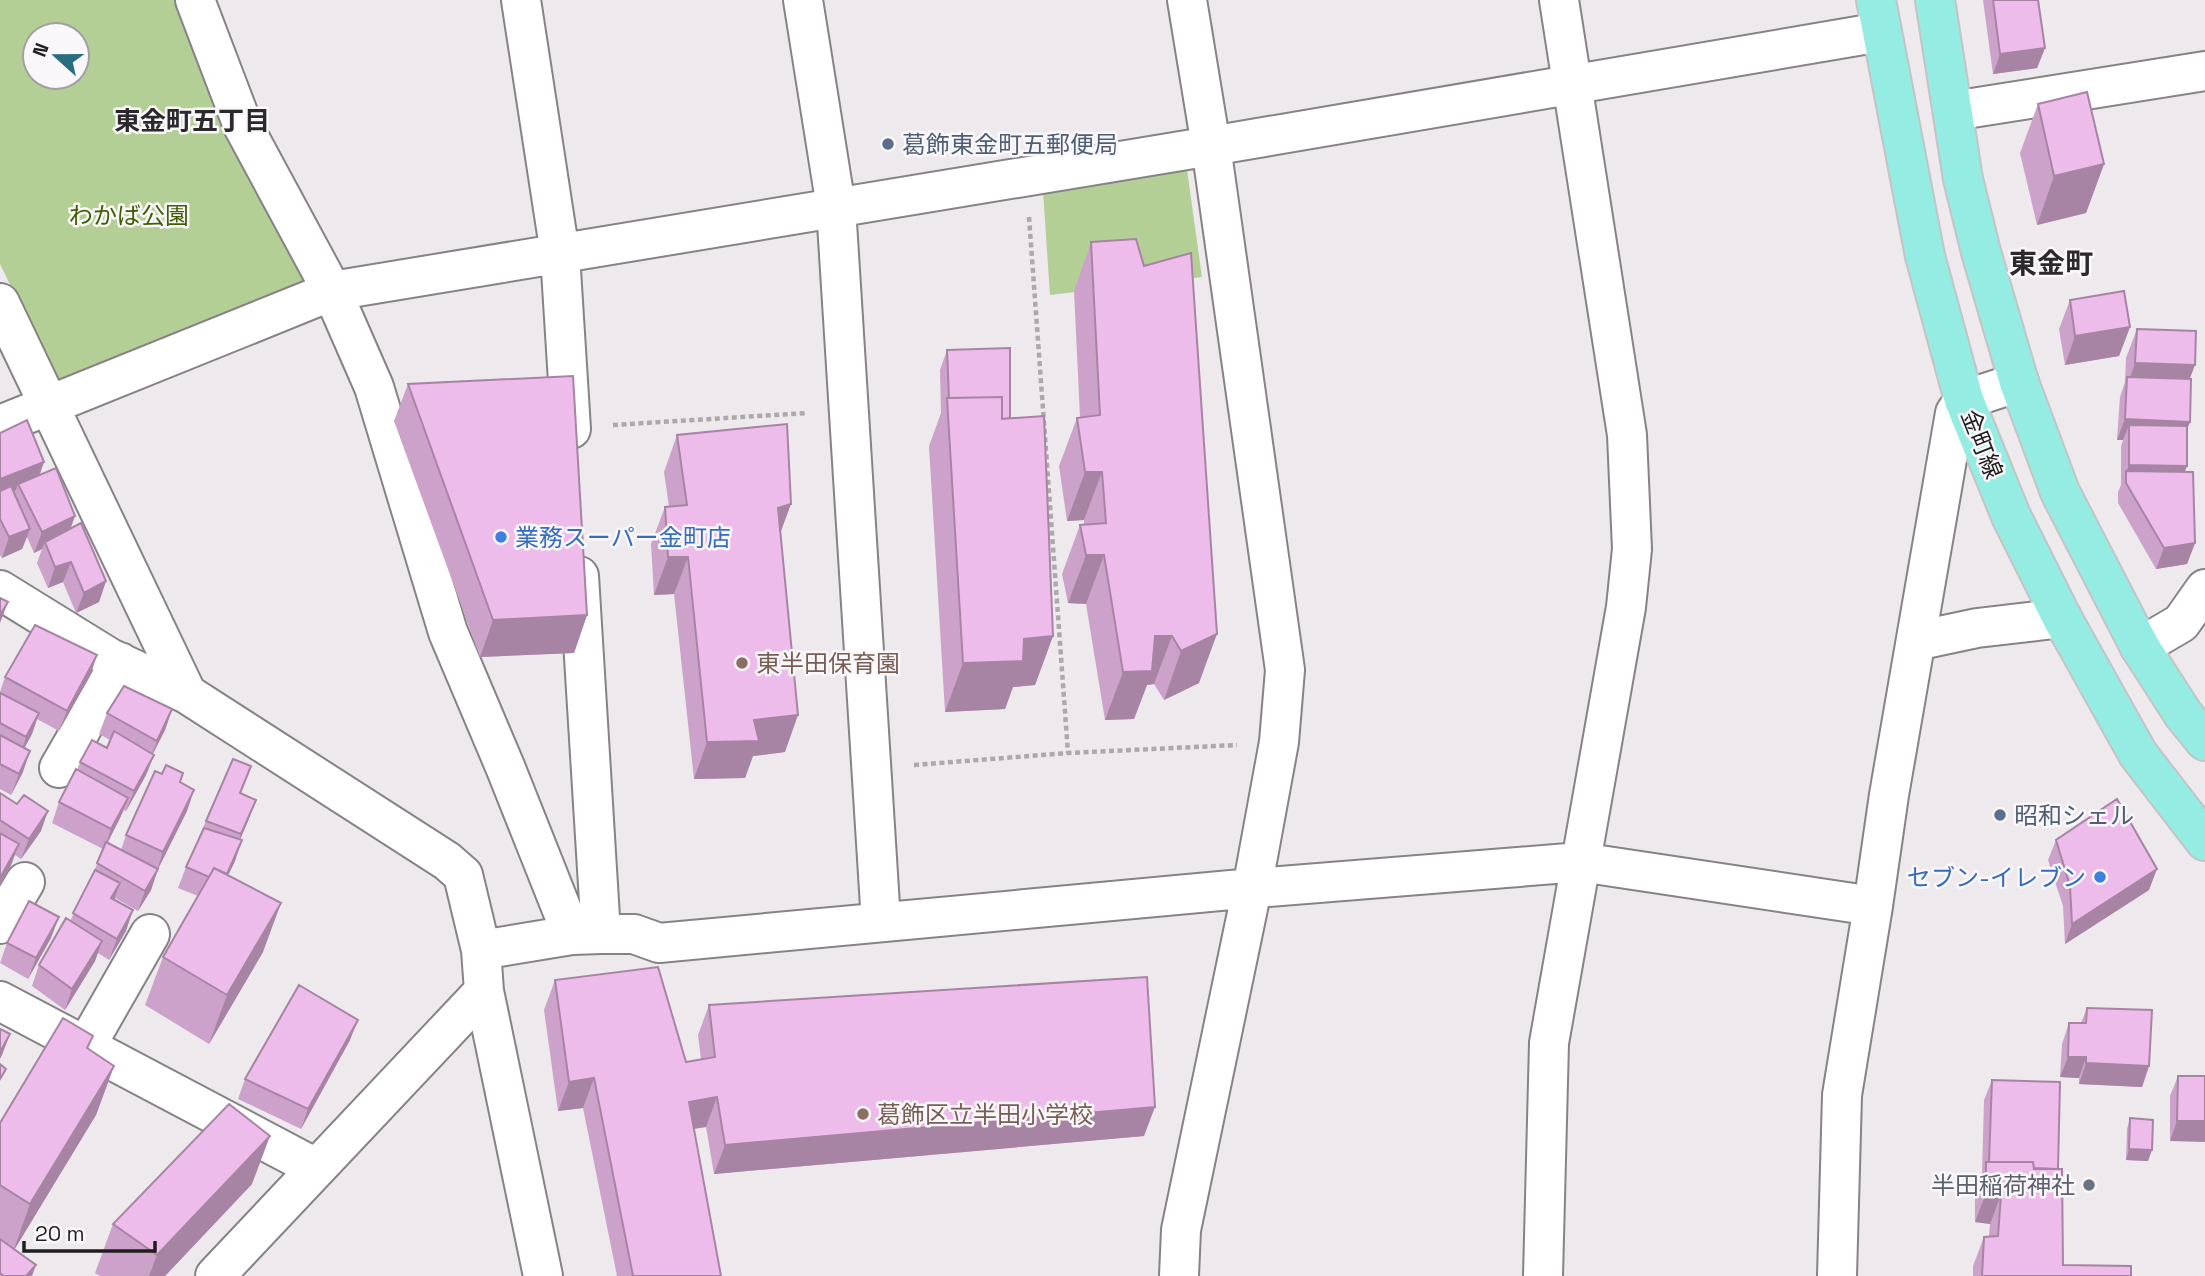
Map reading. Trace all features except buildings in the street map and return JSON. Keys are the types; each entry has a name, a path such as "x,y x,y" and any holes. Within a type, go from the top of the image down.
{"main road":[{"path":"1935,0 1969,203 2019,382 2060,492 2140,647 2183,714 2205,741"},
{"name":"金町線","path":"1879,16 1925,256 1964,400 2011,516 2062,618 2137,754 2205,841"}],"street":[{"path":"195,0 243,126 332,290 374,387 449,632 506,769 586,934"},
{"path":"521,0 560,254 573,469"},
{"path":"803,0 836,207 881,922"},
{"path":"1180,1276 1181,1230 1252,889 1279,742 1285,670 1211,146 1187,0"},
{"path":"1543,1276 1549,1043 1626,607 1632,549 1627,435 1559,0"},
{"path":"0,425 332,290 1573,86 1879,16"},
{"path":"1953,111 2205,71"},
{"path":"0,303 187,694"},
{"path":"1837,1276 1842,1095 1889,795 1955,413 1964,400 2019,382"},
{"path":"577,537 586,934"},
{"path":"2140,647 2181,623 2205,589"},
{"path":"0,590 120,662 187,694 423,845 463,875 481,950 484,990 543,1276"},
{"path":"1916,641 1977,628 2062,618"},
{"path":"60,768 120,662"},
{"path":"481,950 586,934 634,934 659,943 1580,862 1873,906"},
{"path":"0,924 25,882"},
{"path":"86,1046 150,934"},
{"path":"215,1276 484,990"},
{"path":"0,1001 316,1168"}],"path":[{"path":"1027,175 1068,753"},
{"path":"571,428 849,410"},
{"path":"871,768 1068,753 1279,742"}],"green space":[{"name":"わかば公園","path":"0,0 181,0 314,282 58,383 0,264"},
{"path":"1187,170 1202,277 1050,295 1043,191"}],"place":[{"name":"葛飾東金町五郵便局","path":"888,144"},
{"name":"業務スーパー金町店","path":"501,537"},
{"name":"東半田保育園","path":"742,663"},
{"name":"昭和シェル","path":"2000,815"},
{"name":"セブン-イレブン","path":"2100,877"},
{"name":"葛飾区立半田小学校","path":"863,1114"},
{"name":"半田稲荷神社","path":"2089,1185"}],"district":[{"name":"東金町五丁目","path":"192,121"},
{"name":"東金町","path":"2051,263"}]}
